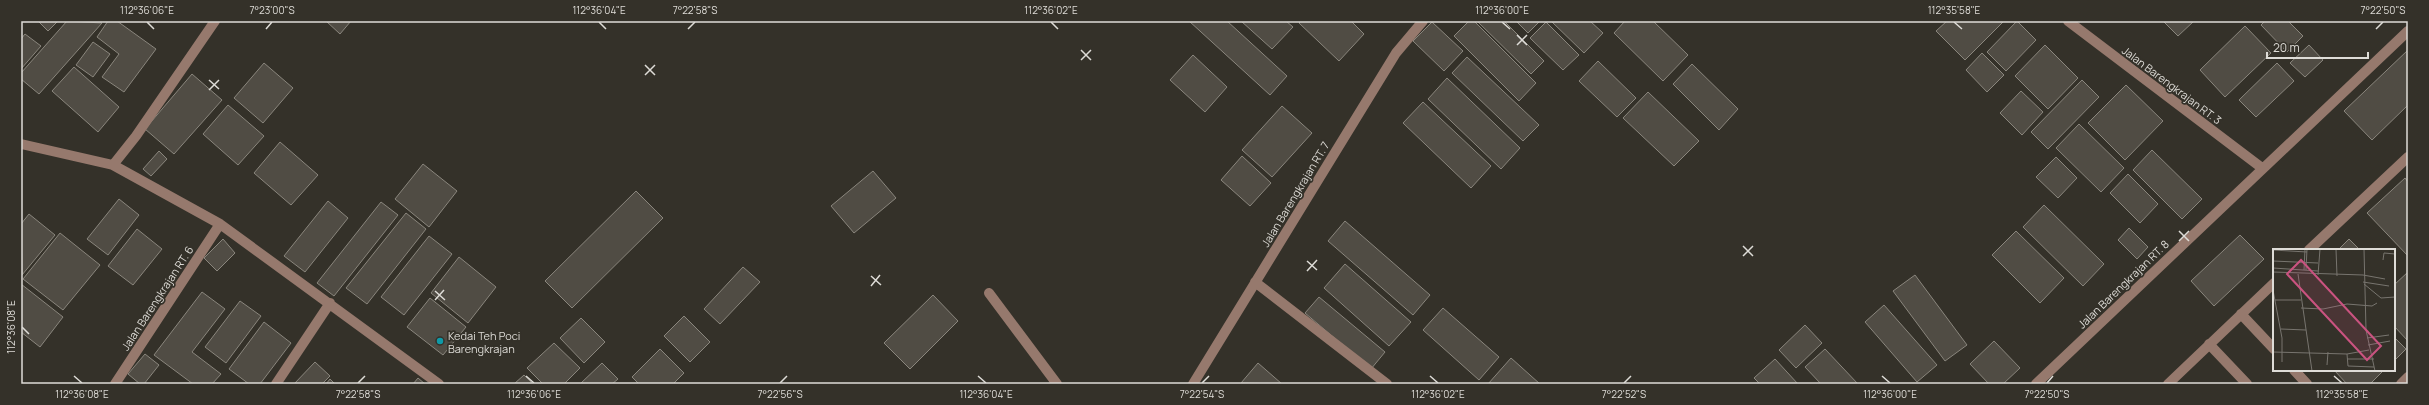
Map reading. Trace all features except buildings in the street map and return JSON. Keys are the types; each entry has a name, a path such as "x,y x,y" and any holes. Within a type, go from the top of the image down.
{"street":[{"path":"113,165 136,136 215,21"},
{"name":"Jalan Barengkrajan RT. 7","path":"1193,384 1396,53 1423,21"},
{"name":"Jalan Barengkrajan RT. 3","path":"2068,21 2262,168"},
{"name":"Jalan Barengkrajan RT. 8","path":"2036,384 2408,30"},
{"path":"21,144 113,165 220,224 439,384"},
{"path":"2310,249 2408,157"},
{"name":"Jalan Barengkrajan RT. 6","path":"115,384 220,224"},
{"path":"1255,282 1387,384"},
{"path":"2168,384 2273,284"},
{"path":"989,293 1057,384"},
{"path":"276,384 330,303"},
{"path":"2241,314 2273,348"},
{"path":"2209,344 2247,384"},
{"path":"2295,371 2307,384"},
{"path":"2401,384 2408,377"}],"place":[{"name":"Kedai Teh Poci Barengkrajan","path":"440,341"}]}
